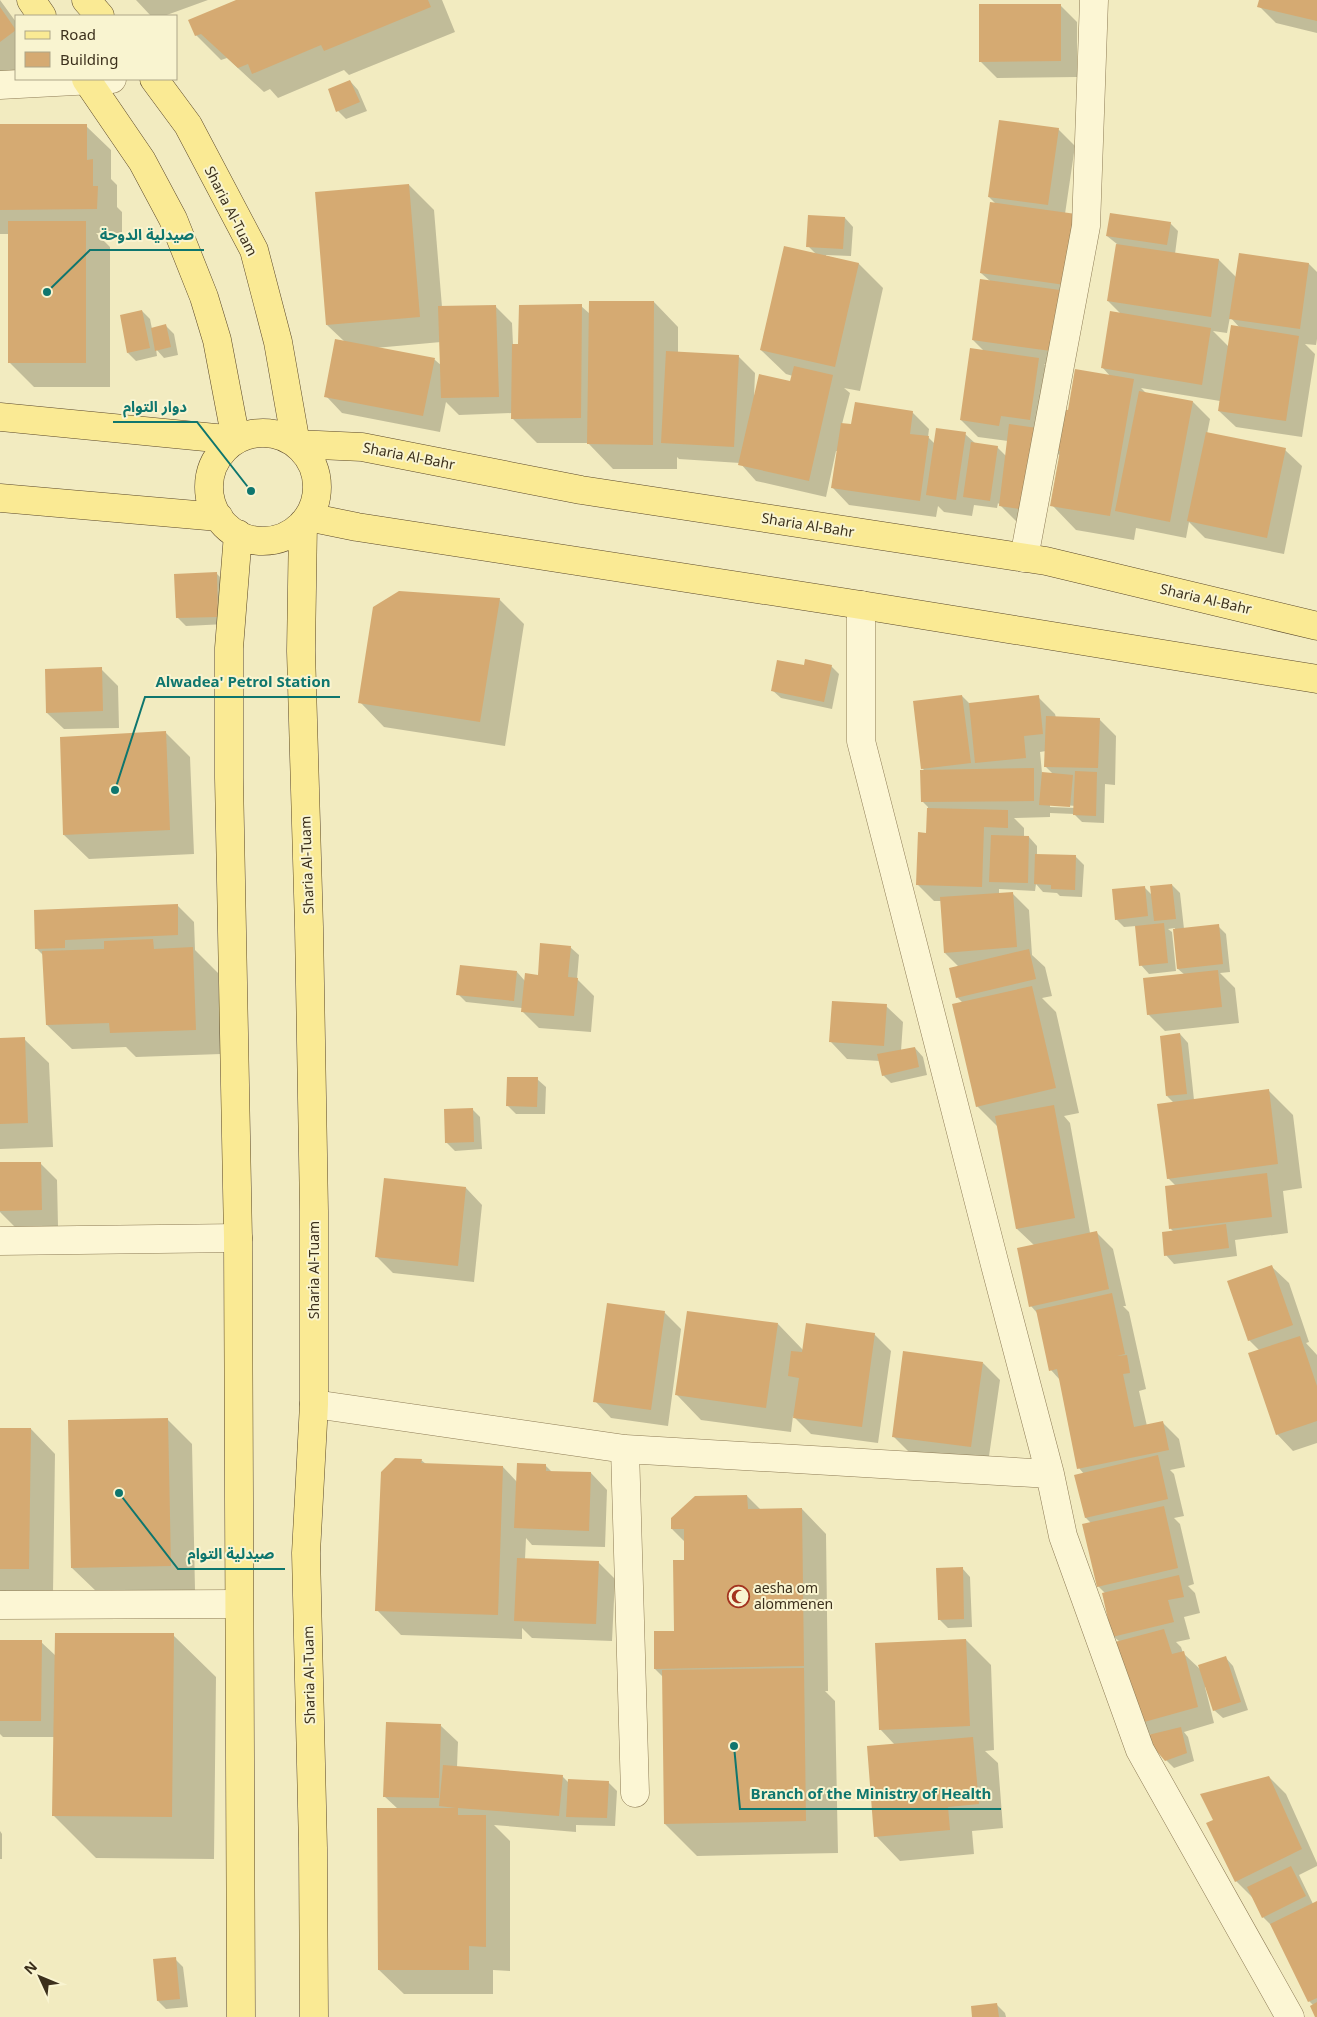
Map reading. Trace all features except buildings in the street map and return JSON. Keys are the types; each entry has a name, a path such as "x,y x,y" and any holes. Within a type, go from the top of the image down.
{"main road":[{"path":"31,0 41,15"},
{"path":"86,0 99,15"},
{"path":"96,80 174,219 204,297 217,340 236,440"},
{"name":"Sharia Al-Tuam","path":"155,80 188,125 254,250 278,342 296,444"},
{"path":"0,417 236,440"},
{"path":"0,498 228,526 251,539 265,540 279,538 292,532 305,520 315,501 317,483 313,465 303,450 288,439 271,433 253,434 236,440 224,449 216,461 211,475 210,490 212,504 228,526 229,788 238,1238 241,2017"},
{"name":"Sharia Al-Bahr","path":"296,444 362,447 581,490 1046,561 1317,626"},
{"path":"305,520 860,605 1317,679"},
{"name":"Sharia Al-Tuam","path":"305,520 301,651 309,926 314,1211 314,1404 306,1553 313,1848 314,2017"}],"street":[{"path":"1024,558 1086,226 1094,0"},
{"path":"0,85 79,80"},
{"path":"860,605 861,740 992,1256 1050,1474 1063,1536 1140,1750 1290,2017"},
{"path":"0,1241 238,1238"},
{"path":"314,1404 625,1449 1050,1474"},
{"path":"625,1449 635,1793"},
{"path":"0,1605 238,1604"}],"place":[{"name":"صيدلية الدوحة","path":"47,292"},
{"name":"دوار التوام","path":"251,491"},
{"name":"Alwadea' Petrol Station","path":"115,790"},
{"name":"صيدلية التوام","path":"119,1493"},
{"name":"aesha om alommenen","path":"738,1596"},
{"name":"Branch of the Ministry of Health","path":"734,1746"}]}
